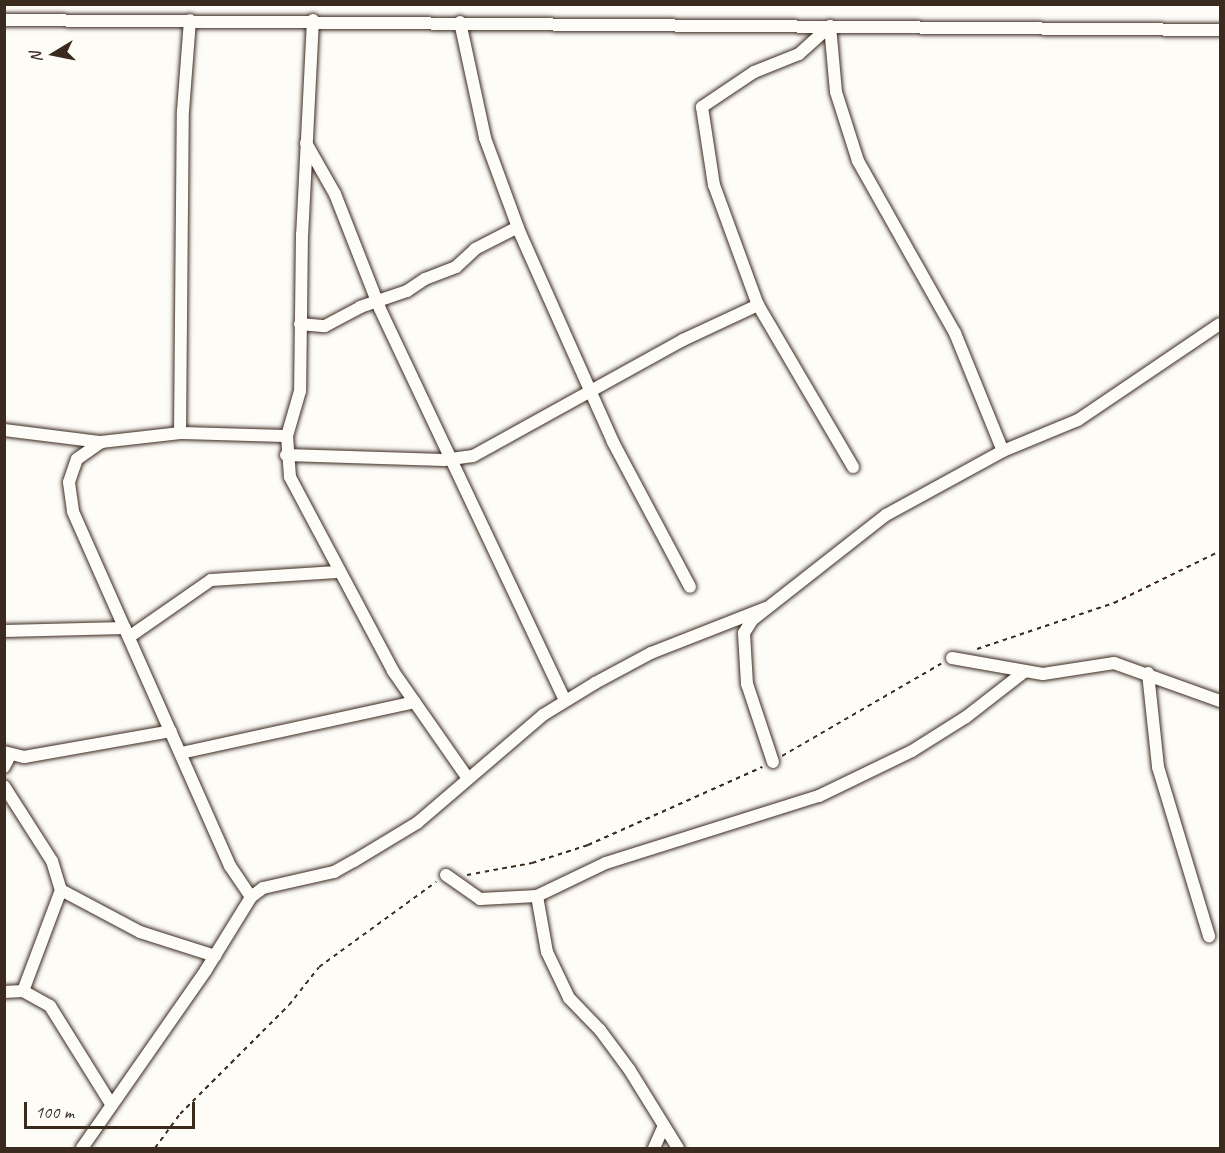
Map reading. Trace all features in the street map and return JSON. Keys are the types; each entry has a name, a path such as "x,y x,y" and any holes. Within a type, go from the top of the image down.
{"street":[{"path":"4,20 313,20 1221,30"},
{"path":"180,433 183,111 190,20"},
{"path":"313,20 306,142 300,391 287,436 286,455 290,477 337,572 414,702 467,777"},
{"path":"460,22 485,138 518,227 590,390 690,587"},
{"path":"830,26 799,54 754,72 702,107 714,185 758,305 853,467"},
{"path":"830,26 836,92 858,161 955,333 1003,450"},
{"path":"306,142 335,194 377,301 453,459 479,522 566,701"},
{"path":"300,324 325,326 456,267 475,249 518,227"},
{"path":"286,455 453,459 473,456 590,390 758,305"},
{"path":"772,762 747,684 743,656 744,633 766,608 886,515 1003,450 1078,420 1221,324"},
{"path":"4,430 101,442 180,433 287,436"},
{"path":"101,442 77,459 69,482 73,512 230,866 251,897"},
{"path":"4,631 127,632 211,580 337,572"},
{"path":"82,1149 215,956 251,897 280,882 344,866 417,823 467,777 543,715 651,653 766,608"},
{"path":"952,658 1043,674 1114,663 1148,673 1221,701"},
{"path":"446,875 480,899 537,896 606,863 819,796 912,751 966,717 1024,672"},
{"path":"1148,673 1158,767 1209,936"},
{"path":"181,753 414,702"},
{"path":"4,767 7,753 55,753 171,731"},
{"path":"4,786 52,861 61,890 23,992"},
{"path":"61,890 140,932 215,956"},
{"path":"537,896 547,952 569,998 608,1040 678,1149"},
{"path":"4,992 23,992 50,1006 111,1104"},
{"path":"656,1147 664,1126"}],"path":[{"path":"973,651 1114,603 1221,551"},
{"path":"155,1149 180,1114 289,1005 319,967 446,875 532,863 588,845 772,762 952,658"}]}
